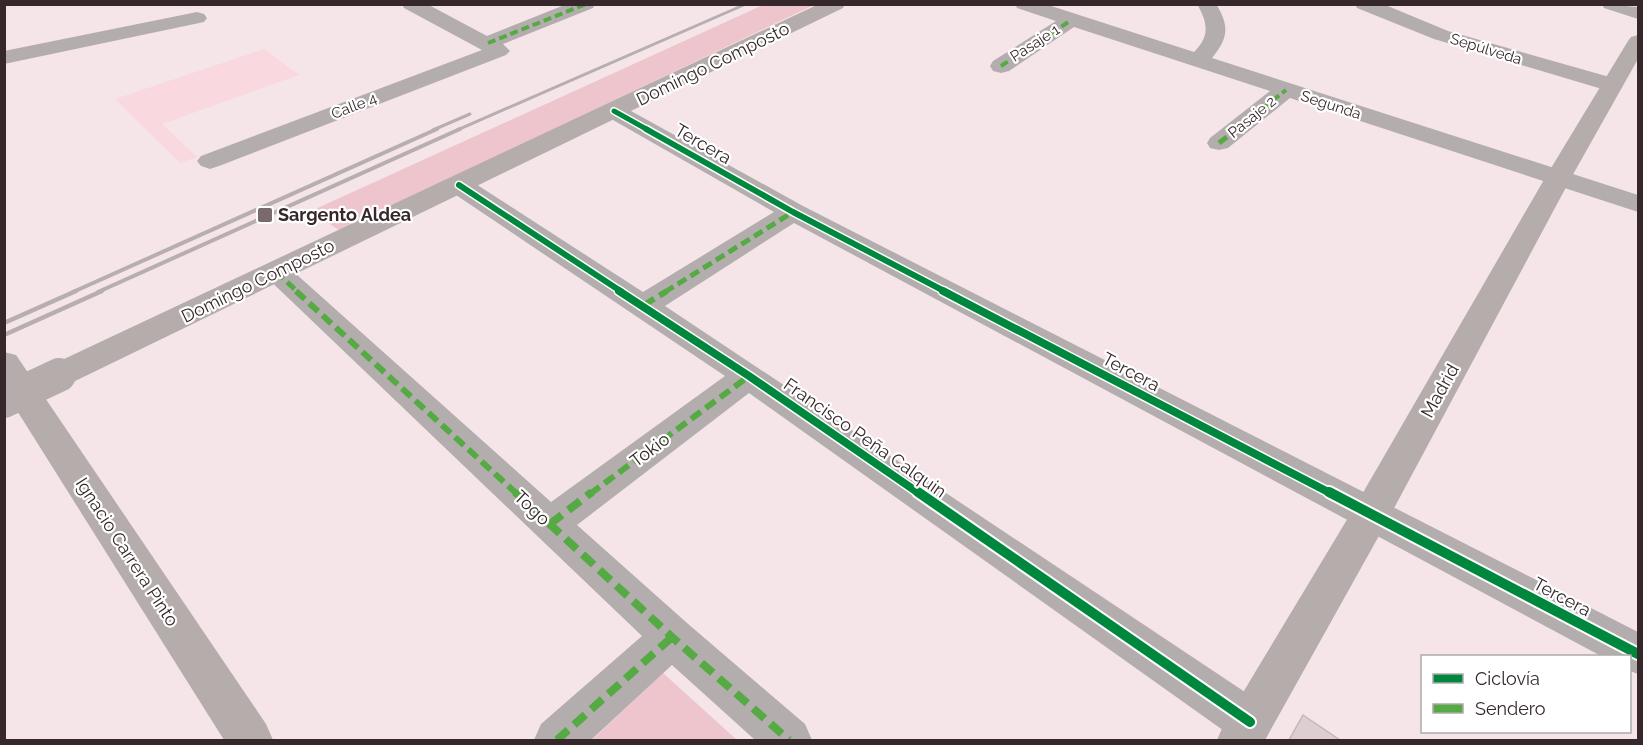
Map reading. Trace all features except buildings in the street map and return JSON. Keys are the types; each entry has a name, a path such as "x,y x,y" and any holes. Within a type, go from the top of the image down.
{"street":[{"path":"411,4 494,47"},
{"name":"Calle 4","path":"210,161 494,47 586,4"},
{"name":"Domingo Composto","path":"4,401 836,4"},
{"name":"Segunda","path":"1024,4 1070,21 1638,204"},
{"path":"1198,61 1211,48 1218,35 1215,17 1206,4"},
{"name":"Sepúlveda","path":"1364,4 1441,35 1612,85"},
{"path":"1611,4 1638,13"},
{"path":"4,57 198,18"},
{"name":"Pasaje 1","path":"1001,66 1070,21"},
{"name":"Madrid","path":"1245,731 1371,514 1558,178 1638,41"},
{"name":"Pasaje 2","path":"1219,143 1286,90"},
{"name":"Tercera","path":"614,111 793,212 1638,654"},
{"name":"Francisco Peña Calquin","path":"459,185 749,376 1245,731"},
{"path":"644,305 793,212"},
{"name":"Togo","path":"276,272 672,637 789,741"},
{"name":"Ignacio Carrera Pinto","path":"4,363 250,741"},
{"name":"Tokio","path":"550,524 749,376"},
{"path":"557,741 672,637"}],"shaded area":[{"path":"763,5 814,5 340,231 311,211"},
{"path":"264,49 299,75 162,124 197,157 180,163 115,99"},
{"path":"663,673 737,740 592,740"}],"railway":[{"path":"457,130 746,4"},
{"path":"433,130 470,114"},
{"path":"73,292 437,129"},
{"path":"98,292 460,129"},
{"path":"4,323 76,291"},
{"path":"4,335 102,291"}],"marked path":[{"path":"488,43 586,4"},
{"path":"1001,66 1070,21"},
{"path":"1219,143 1286,90"},
{"path":"644,305 793,212"},
{"path":"276,272 672,637 789,740"},
{"path":"550,524 749,376"},
{"path":"557,740 672,637"}],"cycle path":[{"path":"614,111 793,212 1638,654"},
{"path":"459,185 749,376 1250,722"}],"place":[{"name":"Sargento Aldea","path":"265,215"}]}
